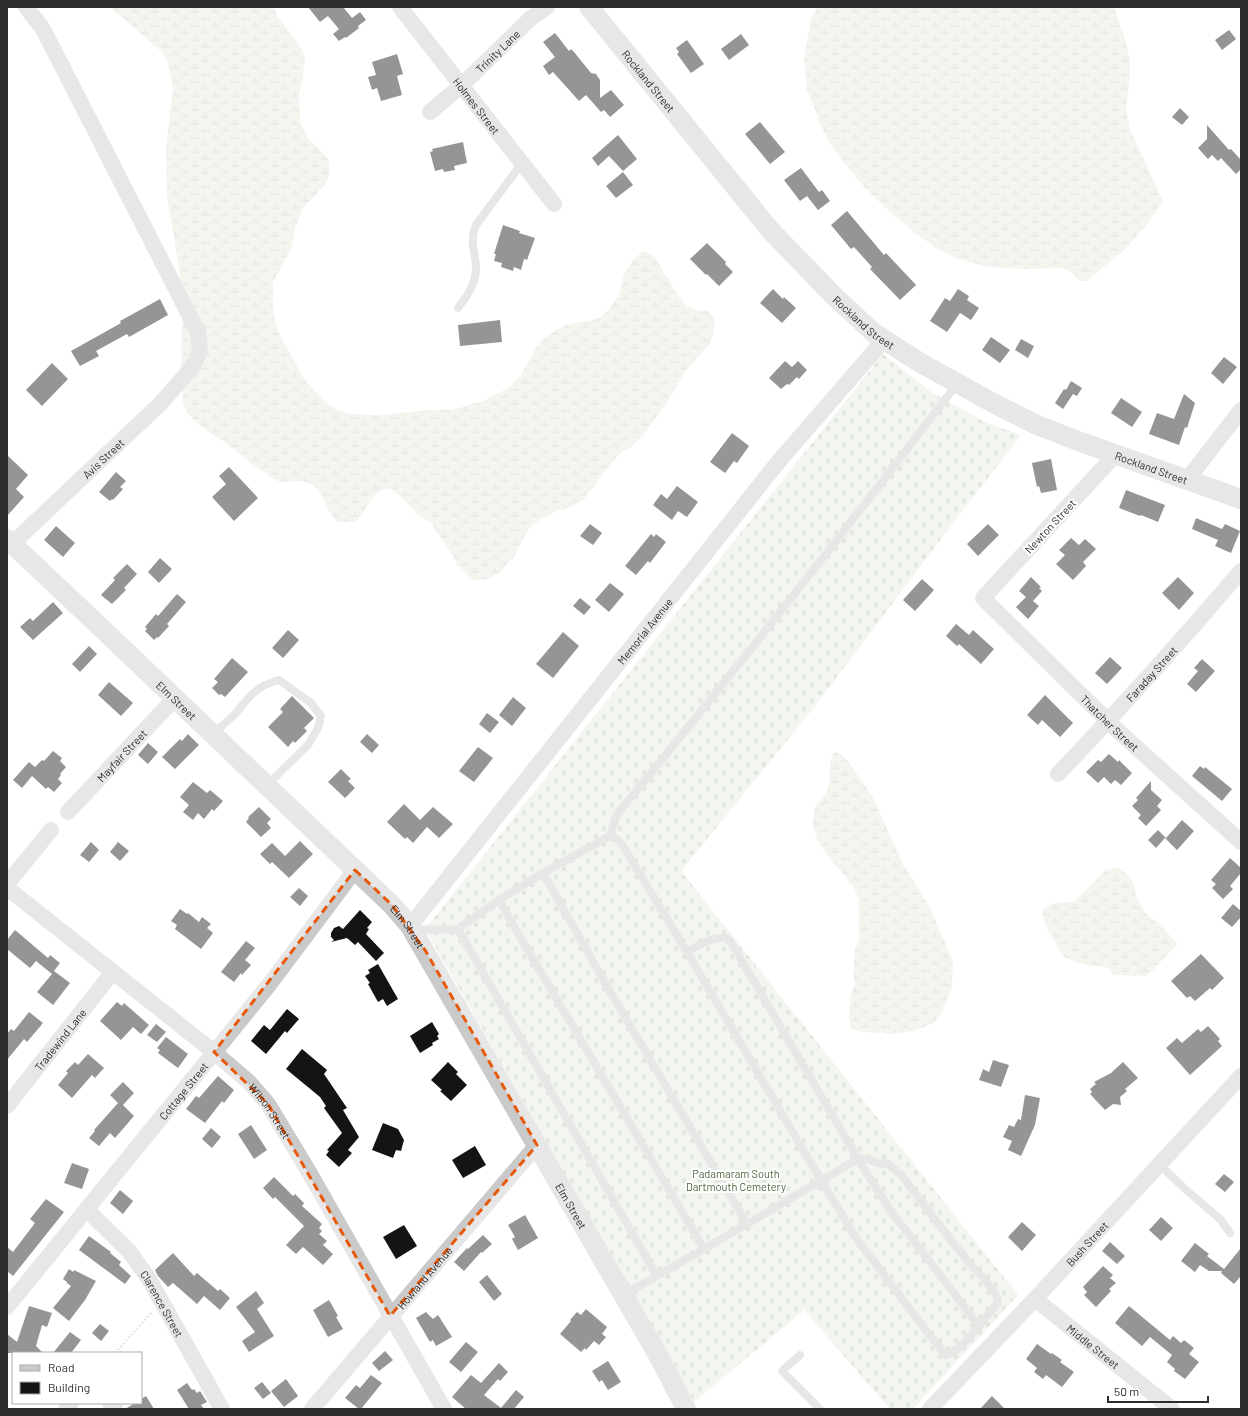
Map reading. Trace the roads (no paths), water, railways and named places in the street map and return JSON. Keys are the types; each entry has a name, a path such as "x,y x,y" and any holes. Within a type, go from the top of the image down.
{"street":[{"name":"Avis Street","path":"10,541 160,404 191,369 200,352 198,332 43,29 26,7"},
{"name":"Holmes Street","path":"400,7 554,204"},
{"name":"Trinity Lane","path":"430,112 461,86 531,18 547,7"},
{"name":"Rockland Street","path":"589,7 771,231 836,298 884,340 995,404 1037,424 1241,499"},
{"name":"Memorial Avenue","path":"410,926 779,461 884,340"},
{"path":"1187,480 1241,410"},
{"name":"Newton Street","path":"983,598 1116,454"},
{"name":"Elm Street","path":"10,541 392,905 410,926 658,1355 686,1409"},
{"name":"Faraday Street","path":"1058,774 1109,721 1241,571"},
{"name":"Thatcher Street","path":"983,598 1109,721 1238,833"},
{"name":"Mayfair Street","path":"68,812 175,698"},
{"path":"7,884 51,830"},
{"name":"Cottage Street","path":"7,1307 269,985 355,870"},
{"name":"Wilson Street","path":"7,888 214,1052 248,1082 268,1104 309,1172 444,1409"},
{"name":"Tradewind Lane","path":"7,1106 113,972"},
{"name":"Bush Street","path":"930,1409 1241,1076"},
{"name":"Howland Avenue","path":"312,1409 537,1145"},
{"name":"Clarence Street","path":"87,1210 129,1251 149,1279 222,1409"},
{"name":"Middle Street","path":"1034,1299 1172,1409"}],"lane":[{"path":"458,308 471,291 474,281 476,266 472,233 476,225 522,163"},
{"path":"410,926 424,930 458,929 499,900 543,873 610,836 616,817 622,808 680,738 800,587 958,383"},
{"path":"212,735 235,714 252,694 266,684 280,680 311,703 321,716 318,728 308,746 266,786"},
{"path":"610,836 618,840 623,846 687,952 822,1182 858,1241 945,1355 950,1354 964,1343 998,1303 998,1299 991,1287 901,1175 888,1164 878,1163 867,1159 858,1159 822,1182 623,1295"},
{"path":"543,873 608,988 747,1224"},
{"path":"499,900 626,1119 704,1249"},
{"path":"458,929 657,1276"},
{"path":"687,952 712,939 720,937 727,938 735,949 858,1159 890,1210 979,1326"},
{"path":"1159,1164 1221,1220 1230,1233"},
{"path":"800,1355 782,1371 820,1409"}],"park label":[{"name":"Padamaram South Dartmouth Cemetery","path":"736,1179"}]}
